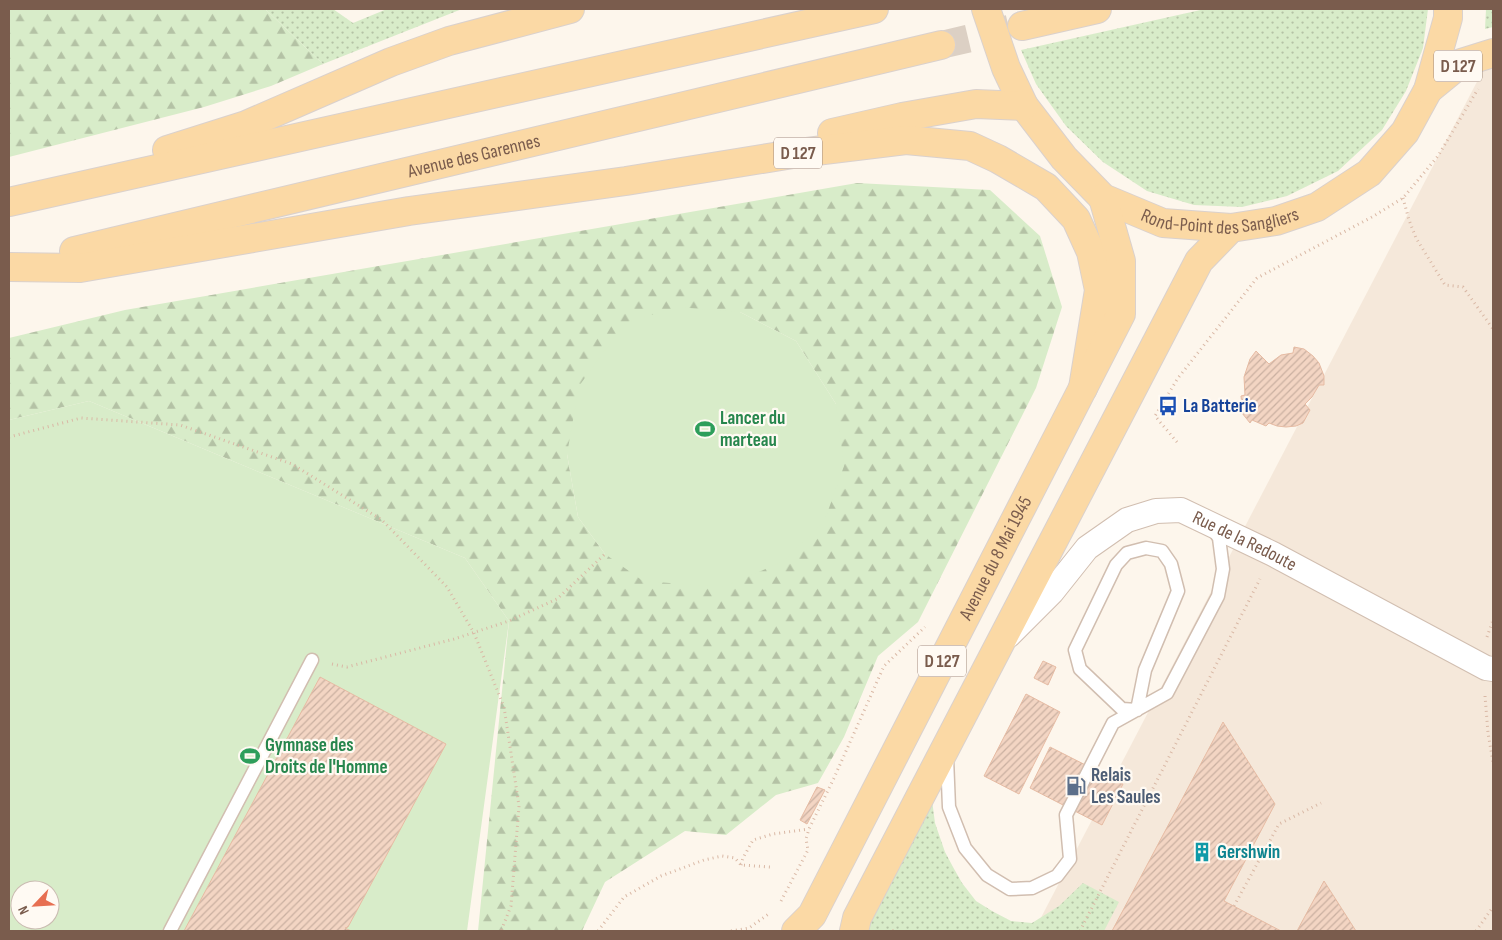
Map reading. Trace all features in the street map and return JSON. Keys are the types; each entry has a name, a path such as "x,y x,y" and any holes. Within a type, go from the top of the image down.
{"main road":[{"path":"9,201 246,125 391,62 449,41 570,9"},
{"path":"9,201 874,9"},
{"name":"Rond-Point des Sangliers","path":"986,9 1006,68 1024,106 1064,158 1103,198 1163,224 1231,228 1276,221 1317,207 1369,172 1405,132 1428,90 1448,18 1448,9"},
{"path":"1022,26 1097,9"},
{"name":"Avenue des Garennes","path":"9,267 941,45"},
{"name":"D 127","path":"1428,90 1461,63 1488,54"},
{"path":"9,267 80,268 409,211 626,181 902,117 976,104 1024,106"},
{"name":"D 127","path":"626,181 799,153 906,140 970,146 1046,187 1076,219 1092,252 1099,290 1083,388"},
{"name":"Avenue du 8 Mai 1945","path":"796,931 812,914 1121,314 1121,261 1103,198"},
{"name":"D 127","path":"854,931 857,918 1199,260 1231,228"}],"street":[{"name":"Rue de la Redoute","path":"998,648 1052,592 1087,548 1127,520 1156,511 1181,510 1273,554 1486,668 1493,669"}],"lane":[{"path":"947,746 949,807 965,848 987,875 1010,889 1032,888 1056,876 1070,859 1066,815 1113,723 1167,693 1218,596 1224,569 1218,538 1208,522"},
{"path":"1146,548 1162,551 1171,564 1178,591 1145,670 1137,710 1122,709 1080,669 1075,650 1116,565 1127,553 1146,548"},
{"path":"170,931 312,660"}],"path":[{"path":"1177,442 1155,416 1178,378 1257,278 1372,217 1403,198 1438,156 1484,78 1488,54"},
{"path":"1403,198 1416,238 1446,285 1463,287 1493,330"},
{"path":"9,437 81,418 180,425 292,464 382,520 447,587 474,633 504,707 519,806 511,906 501,931"},
{"path":"312,660 347,667 474,633 509,621 557,599 605,554"},
{"path":"1080,931 1273,554"},
{"path":"778,906 788,891 808,850 806,839 808,829 834,778 884,666 926,626"},
{"path":"1234,906 1279,824 1321,803"},
{"path":"741,865 753,840 773,834 808,829"},
{"path":"598,931 624,897 661,876 704,860 722,856 735,858 741,865 770,866"},
{"path":"1476,931 1493,907"},
{"path":"731,931 749,928 772,912"}],"shaded area":[{"path":"1493,51 1493,931 1034,931"}],"green space":[{"path":"9,9 265,9 323,64 271,86 204,107 9,157"},
{"path":"265,9 333,9 353,23 387,9 462,9 323,64"},
{"path":"1205,9 1428,9 1423,48 1406,91 1382,130 1338,171 1287,196 1242,207 1194,205 1147,191 1103,162 1066,126 1036,84 1021,50"},
{"path":"1486,9 1493,9 1493,27 1485,29"},
{"path":"857,183 990,190 1040,236 1062,307 1036,388 918,622 878,656 844,737 818,783 776,795 726,835 685,831 605,882 582,931 478,931 509,621 465,558 89,401 9,420 9,338 125,310","holes":["740,312 796,341 836,404 605,554 578,517 567,454"]},
{"name":"Lancer du marteau","path":"677,307 740,312 796,341 836,404 844,466 824,522 782,562 723,587 643,581 605,554 578,517 567,454 579,386 625,323"},
{"name":"Gymnase des Droits de l'Homme","path":"89,401 465,558 509,621 467,931 9,931 9,420"},
{"path":"932,800 935,823 945,852 962,883 976,901 1011,921 1032,923 1059,906 1083,883 1119,902 1104,931 866,931"}],"building":[{"path":"1294,347 1304,349 1313,356 1319,363 1324,376 1324,385 1319,385 1305,404 1310,410 1303,423 1286,427 1269,423 1266,426 1252,420 1250,423 1242,413 1245,412 1241,396 1245,395 1244,377 1250,359 1256,351 1269,364 1281,355 1293,353"},
{"path":"1043,661 1056,667 1048,685 1034,678"},
{"path":"320,677 446,744 348,927 345,928 351,931 184,931"},
{"path":"1026,694 1060,712 1019,794 984,776"},
{"name":"Gershwin","path":"1223,722 1275,804 1224,901 1281,931 1112,931"},
{"name":"Relais Les Saules","path":"1050,747 1123,784 1102,825 1030,788"},
{"path":"817,787 825,790 807,824 800,820"},
{"name":"Gershwin","path":"1324,881 1356,931 1297,931"}],"tunnel":[{"path":"941,45 1017,27"}],"place":[{"name":"La Batterie","path":"1168,406"},
{"name":"Lancer du marteau","path":"705,429"},
{"name":"Gymnase des Droits de l'Homme","path":"250,756"},
{"name":"Relais Les Saules","path":"1076,786"},
{"name":"Gershwin","path":"1202,852"}]}
